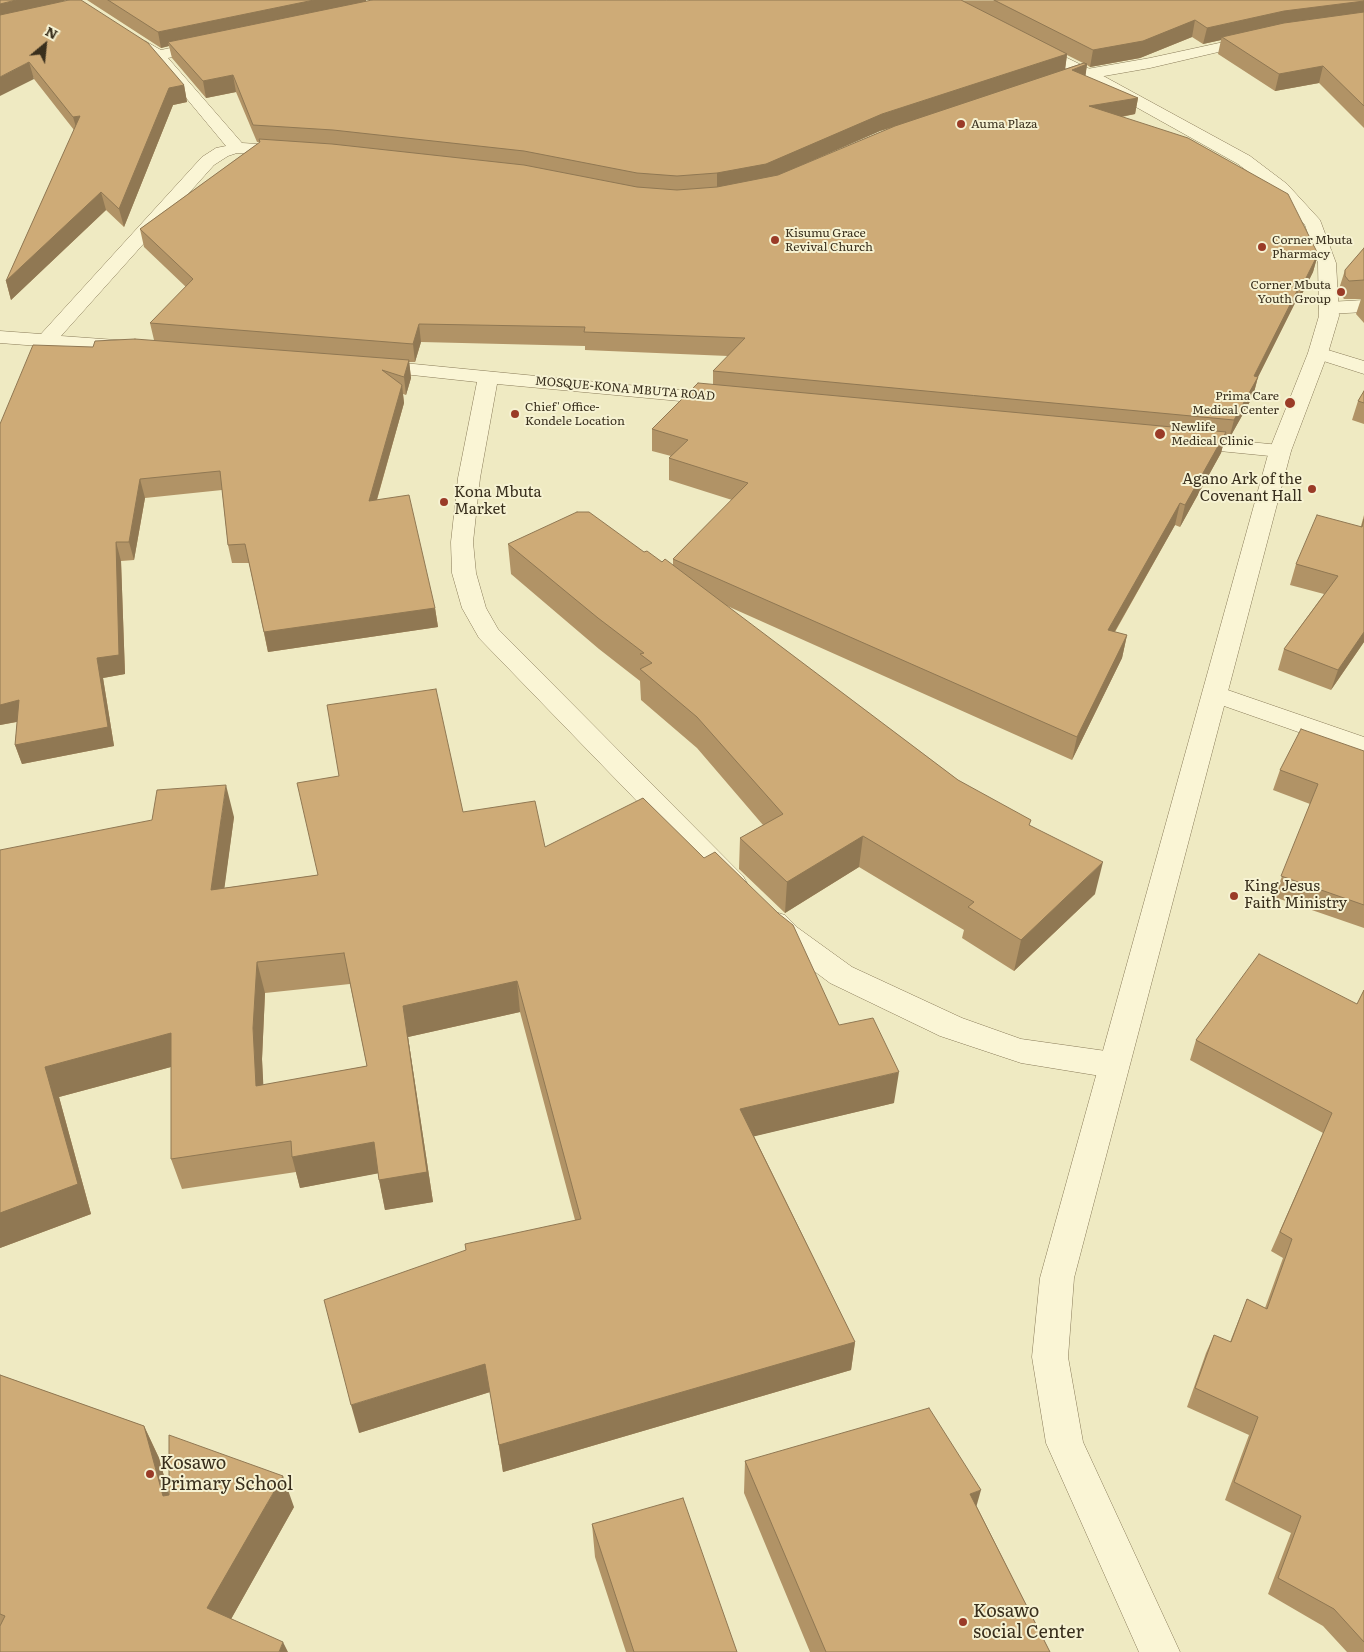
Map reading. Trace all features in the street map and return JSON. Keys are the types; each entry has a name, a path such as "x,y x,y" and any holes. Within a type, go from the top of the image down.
{"street":[{"path":"1056,80 1084,72 1150,63 1272,35"},
{"path":"1015,37 1084,72 1244,160 1281,188 1314,224 1327,263 1328,316 1318,354 1280,451 1216,694 1113,1065 1058,1278 1050,1357 1065,1443 1160,1652"},
{"path":"134,39 158,55 237,148"},
{"path":"158,55 226,42"},
{"path":"46,341 208,161 222,152 237,148 305,152"},
{"path":"1328,308 1364,306"},
{"path":"0,337 146,349"},
{"path":"1318,354 1364,368"},
{"name":"MOSQUE-KONA MBUTA ROAD","path":"354,365 745,401"},
{"path":"488,376 469,478 462,542 464,573 474,608 488,632 757,906 788,936 841,976 951,1027 1021,1051 1113,1065"},
{"path":"1171,440 1280,451"},
{"path":"1216,694 1364,746"}],"building":[{"path":"0,0 16,0 0,4"},
{"path":"69,0 81,0 148,43 184,85 169,88 119,209 101,192 6,281 80,116 73,117 29,62 0,77 0,15"},
{"path":"108,0 314,0 158,32"},
{"path":"372,0 961,0 1067,54 882,114 766,164 717,173 677,176 637,173 524,151 333,130 253,125 233,75 203,81 168,42"},
{"path":"994,0 1364,1 1284,11 1207,28 1195,20 1143,41 1093,50"},
{"path":"1364,12 1364,106 1323,66 1279,74 1222,37 1284,23"},
{"path":"1084,63 1087,64 1072,70 1138,98 1089,106 1188,138 1288,194 1318,254 1302,286 1300,285 1254,376 1258,377 1234,420 713,371 745,338 584,332 585,327 419,324 413,344 150,323 193,279 140,229 260,142 259,139 332,144 524,165 637,187 677,190 717,187 778,175 895,126"},
{"path":"1364,248 1364,280 1349,281 1345,276 1345,270"},
{"path":"135,339 409,360 404,377 382,370 402,385 369,501 409,495 435,608 264,632 245,544 228,545 220,471 140,479 129,542 116,542 119,655 97,658 108,727 15,745 19,700 0,705 0,424 33,345 93,347 95,341"},
{"path":"698,383 1226,432 1185,505 1180,503 1108,630 1127,635 1077,737 673,559 748,483 669,458 688,440 652,429"},
{"path":"1364,391 1364,403 1358,401"},
{"path":"577,512 589,512 644,552 647,551 662,562 665,559 958,780 1031,820 1029,825 1103,862 1021,940 968,907 974,902 863,836 787,882 740,838 783,814 697,717 640,669 652,663 640,654 644,653 508,544"},
{"path":"1317,515 1362,527 1364,519 1364,632 1338,670 1284,649 1338,576 1296,564"},
{"path":"436,689 463,812 535,801 545,847 643,798 704,858 715,852 779,914 793,925 839,1025 873,1018 899,1072 740,1109 855,1342 499,1445 485,1364 351,1405 324,1300 466,1250 465,1244 581,1219 517,981 403,1006 427,1172 379,1180 374,1142 292,1157 291,1141 171,1159 171,1033 45,1067 78,1184 0,1213 0,850 152,820 157,790 226,785 211,890 318,875 297,783 339,776 327,705","holes":["344,953 367,1066 256,1086 253,1028 257,962"]},
{"path":"1301,729 1364,751 1364,905 1281,876 1318,784 1280,770"},
{"path":"1259,954 1357,1004 1364,990 1364,1642 1334,1609 1278,1578 1301,1516 1234,1482 1258,1417 1195,1388 1214,1335 1231,1342 1247,1299 1267,1309 1292,1239 1280,1232 1332,1113 1196,1040"},
{"path":"0,1375 144,1426 163,1496 169,1495 169,1435 283,1476 207,1608 283,1642 279,1652 0,1652 0,1626 5,1616 0,1614"},
{"path":"929,1408 981,1490 970,1494 1050,1652 826,1652 745,1461"},
{"path":"683,1498 737,1652 634,1652 592,1524"}],"place":[{"name":"Auma Plaza","path":"961,124"},
{"name":"Kisumu Grace Revival Church","path":"775,240"},
{"name":"Corner Mbuta Pharmacy","path":"1262,247"},
{"name":"Corner Mbuta Youth Group","path":"1341,292"},
{"name":"Prima Care Medical Center","path":"1290,403"},
{"name":"Chief' Office- Kondele Location","path":"515,414"},
{"name":"Newlife Medical Clinic","path":"1160,434"},
{"name":"Agano Ark of the Covenant Hall","path":"1312,489"},
{"name":"Kona Mbuta Market","path":"444,502"},
{"name":"King Jesus Faith Ministry","path":"1234,896"},
{"name":"Kosawo Primary School","path":"150,1474"},
{"name":"Kosawo social Center","path":"963,1622"}]}
